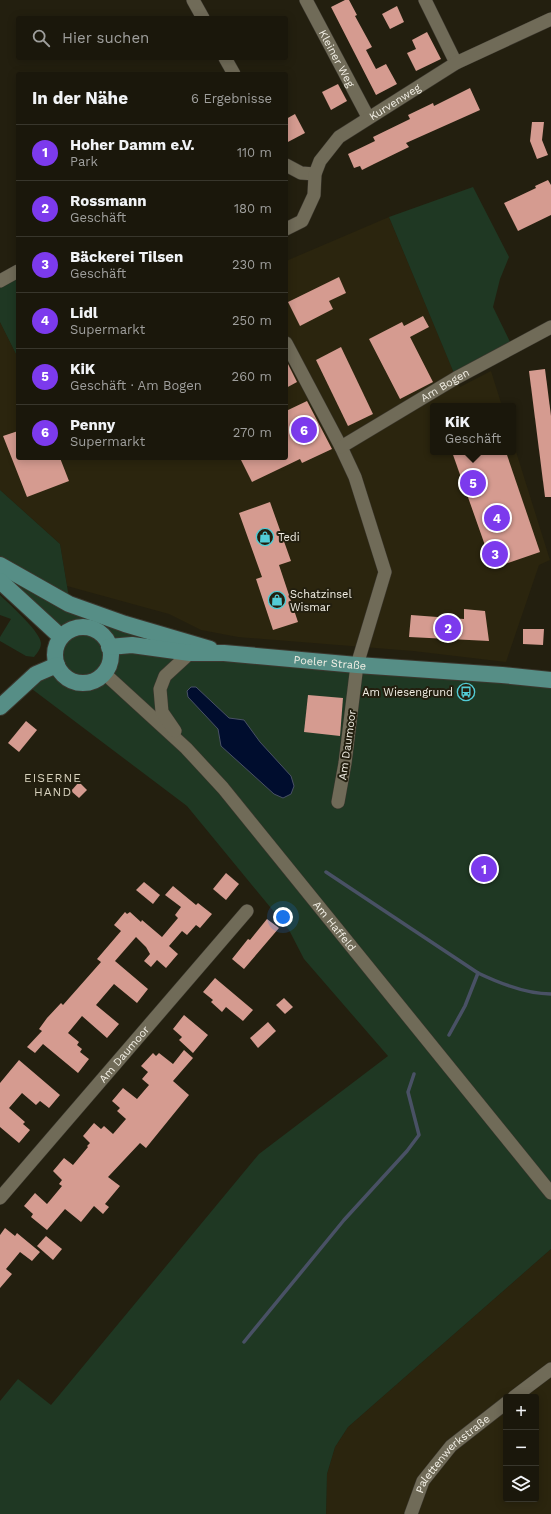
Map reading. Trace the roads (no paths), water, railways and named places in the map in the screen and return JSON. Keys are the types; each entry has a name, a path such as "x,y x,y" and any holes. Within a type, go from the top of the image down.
{"main road":[{"path":"0,565 70,604 125,624 178,638 224,654"},
{"path":"0,581 61,637"},
{"path":"84,627 93,629 107,640 110,647 111,658 108,668 95,680 86,683 77,683 68,679 61,673 57,665 55,656 56,647 61,637 74,628 84,627"},
{"name":"Poeler Straße","path":"110,647 132,645 190,653 224,654 358,665 502,674 551,680"},
{"path":"0,707 36,674 57,665"}],"street":[{"path":"193,0 202,16"},
{"name":"Kleiner Weg","path":"306,0 368,117"},
{"path":"425,0 456,63"},
{"name":"Kurvenweg","path":"288,228 302,221 314,196 315,174 320,161 338,137 456,63 551,19"},
{"path":"226,60 233,72"},
{"path":"288,166 301,173 315,174"},
{"path":"0,281 16,272"},
{"name":"Am Bogen","path":"341,447 456,378 551,327"},
{"path":"288,347 341,447 355,477 384,572 358,665"},
{"path":"186,748 162,712 160,690 165,676 190,653"},
{"name":"Am Daumoor","path":"338,802 345,763 358,665"},
{"name":"Am Haffeld","path":"104,673 186,748 223,788 551,1193"},
{"name":"Am Daumoor","path":"0,1198 247,911"},
{"path":"518,1394 551,1369"},
{"name":"Palettenwerkstraße","path":"411,1514 423,1482 451,1446 503,1405"}],"water":[{"path":"191,687 196,687 229,718 244,720 260,742 291,776 294,786 291,794 283,798 274,794 221,746 218,729 188,697 187,691"}],"waterway":[{"path":"326,872 478,973 514,988 542,994 551,994"},
{"path":"449,1035 465,1006 478,973"},
{"path":"244,1342 344,1220 407,1151 419,1135 408,1092 414,1074"}],"place":[{"name":"Penny","path":"304,430"},
{"name":"KiK","path":"473,483"},
{"name":"Lidl","path":"497,518"},
{"name":"Tedi","path":"265,537"},
{"name":"Bäckerei Tilsen","path":"495,554"},
{"name":"Schatzinsel Wismar","path":"277,600"},
{"name":"Rossmann","path":"448,628"},
{"name":"Am Wiesengrund","path":"466,692"},
{"name":"Hoher Damm e.V.","path":"484,869"}],"district":[{"name":"EISERNE HAND","path":"53,785"}]}
